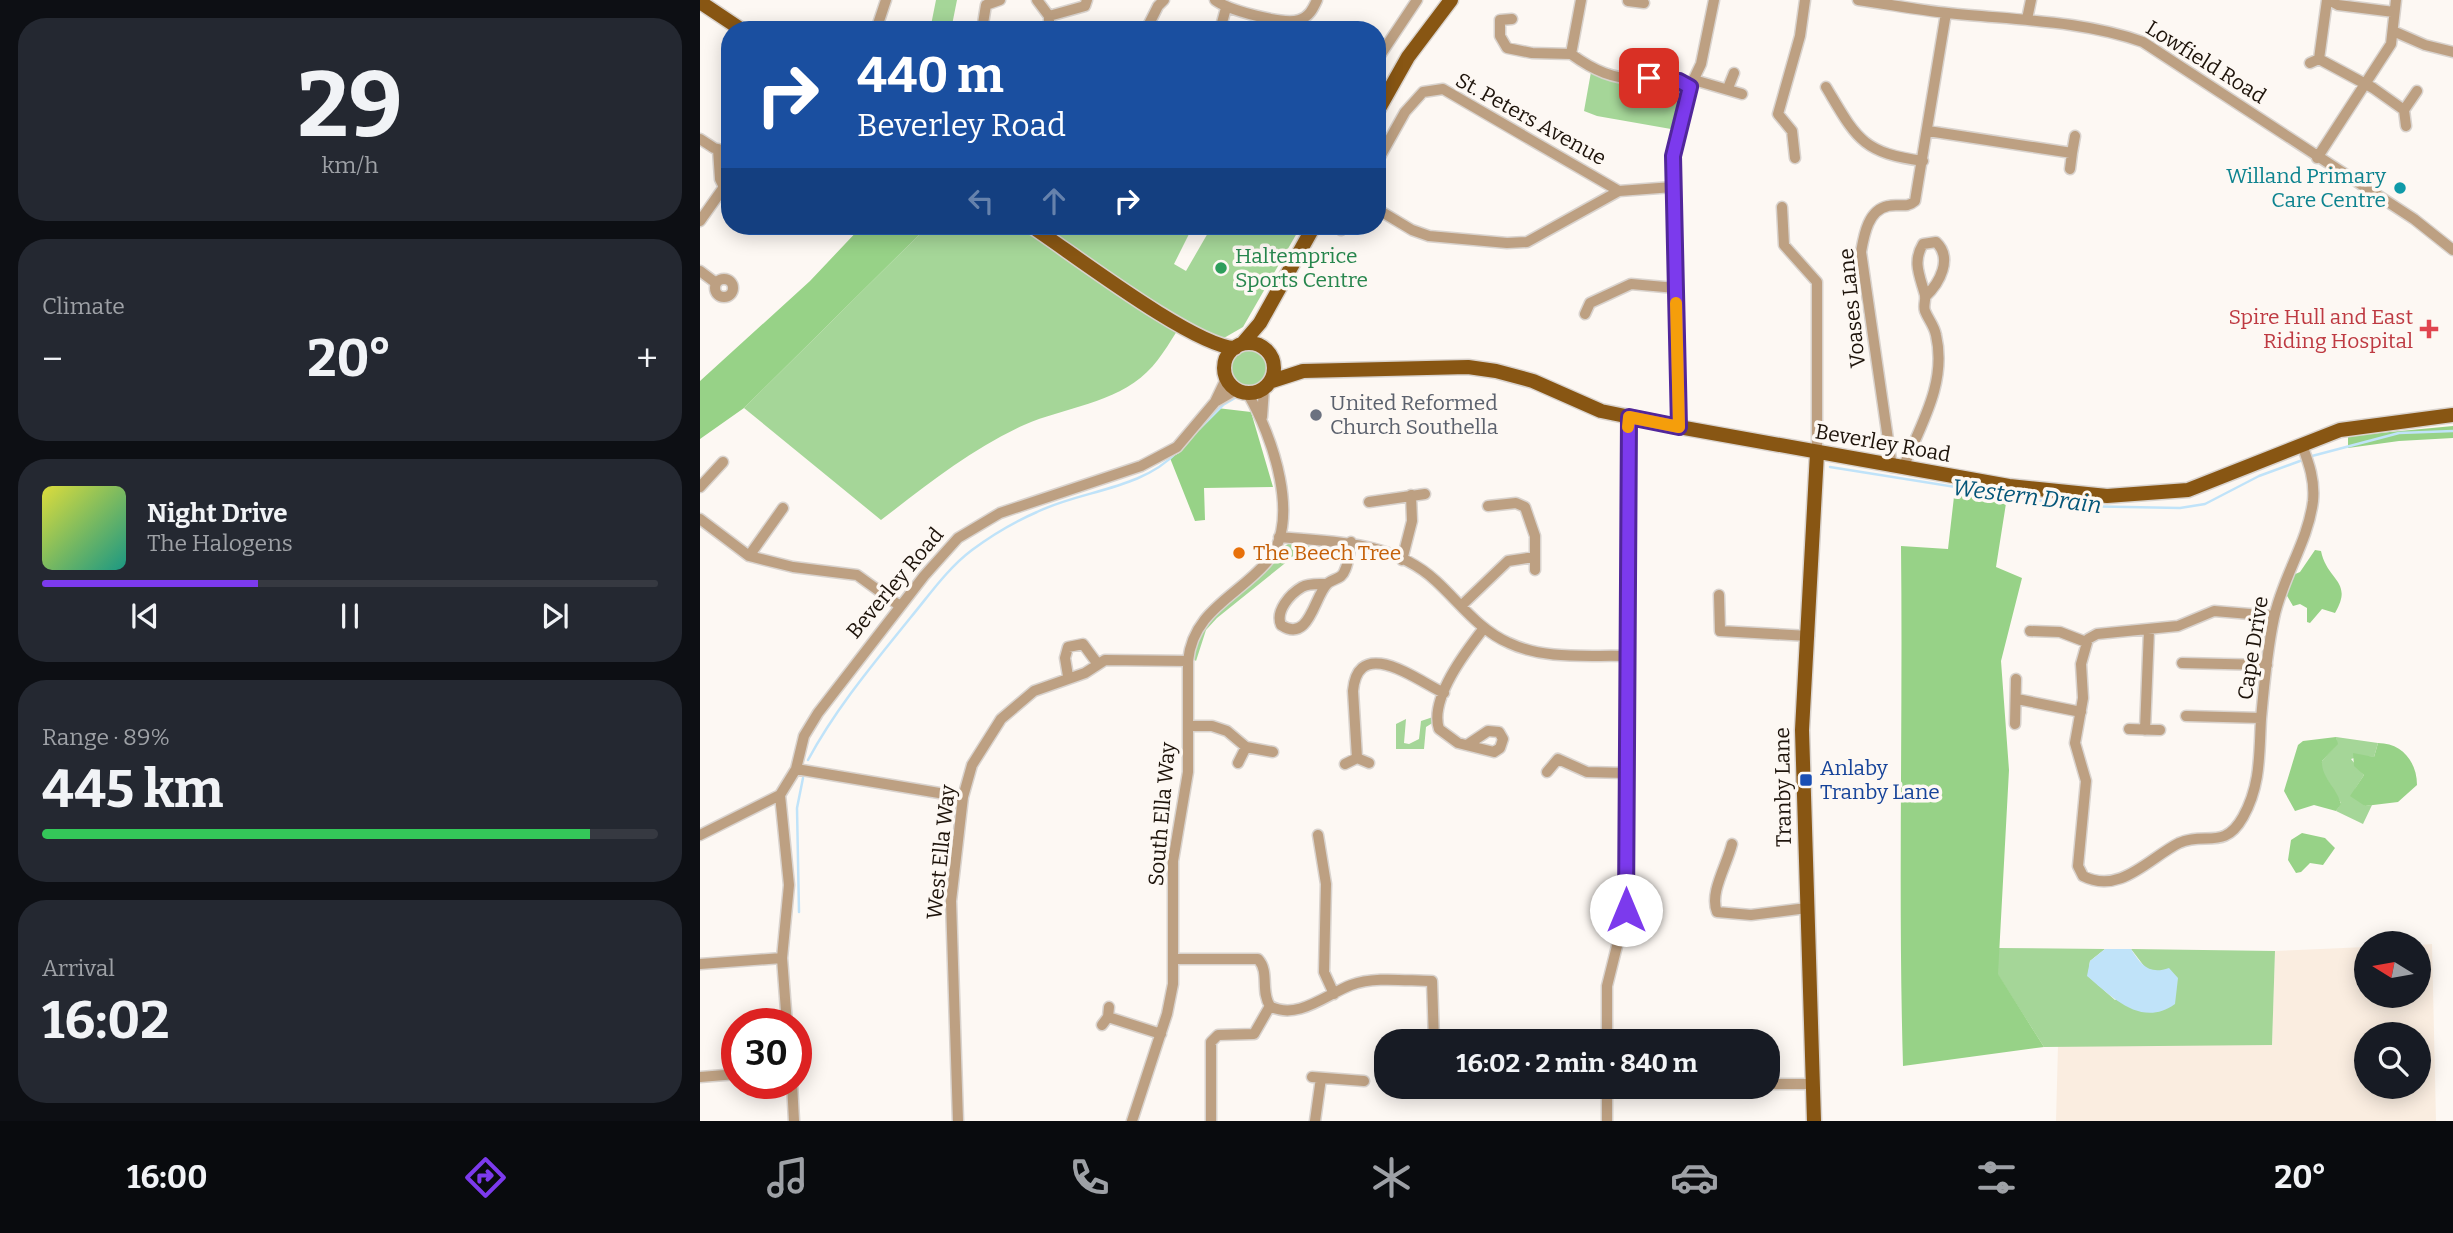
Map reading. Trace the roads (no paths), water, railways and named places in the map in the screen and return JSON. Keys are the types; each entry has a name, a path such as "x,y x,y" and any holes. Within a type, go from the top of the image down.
{"main road":[{"path":"1386,96 1408,57 1451,0"},
{"path":"700,2 728,21"},
{"path":"1045,235 1203,339 1222,347 1258,345 1270,355"},
{"path":"1225,372 1238,346 1260,323 1309,235"},
{"path":"1203,339 1242,392 1268,385 1270,355 1260,323"},
{"name":"Beverley Road","path":"1270,355 1303,370"},
{"name":"Beverley Road","path":"1268,385 1303,370 1468,367 1533,381 1601,411 1629,417 2008,486 2107,496 2188,490 2340,430 2453,415"},
{"name":"Tranby Lane","path":"1814,1121 1802,730 1817,453"}],"street":[{"path":"879,21 886,0"},
{"path":"983,21 986,5 1000,0"},
{"path":"1037,0 1049,16 1049,21"},
{"path":"1049,16 1085,6 1087,0"},
{"path":"1150,21 1164,0"},
{"path":"1215,0 1226,8 1289,21 1301,20 1312,11 1317,0"},
{"path":"1386,46 1417,0"},
{"path":"1571,54 1581,0"},
{"path":"1795,158 1792,131 1778,114 1800,36 1805,0"},
{"name":"Lowfield Road","path":"1858,0 1946,13 2027,19 2121,35 2143,42 2414,219 2453,250"},
{"path":"2027,19 2031,0"},
{"path":"2394,12 2338,5 2328,0 2314,61 2365,85 2404,110"},
{"path":"2317,158 2390,44 2396,0"},
{"path":"1679,427 1673,156 1692,83 1701,64 1715,2"},
{"path":"1222,21 1226,8"},
{"name":"Voases Lane","path":"1898,467 1861,252 1864,232 1872,216 1887,206 1905,206 1915,201 1946,13"},
{"path":"1511,19 1500,20 1500,36 1507,48 1532,53 1571,54 1600,72 1641,79 1679,81 1719,89 1728,88 1742,94"},
{"path":"2393,31 2425,45 2453,52"},
{"path":"1728,88 1734,73"},
{"name":"St. Peters Avenue","path":"1386,146 1405,112 1423,92 1443,89 1619,191"},
{"path":"1830,90 1866,145 1890,156 1923,161"},
{"path":"2406,126 2404,110 2417,91"},
{"path":"1928,131 2072,153"},
{"path":"2070,169 2075,136"},
{"path":"700,139 721,150"},
{"path":"1386,214 1412,230 1429,236 1507,243 1527,242 1619,191 1673,187"},
{"path":"700,220 721,195"},
{"path":"1782,207 1784,245 1817,282 1817,453"},
{"path":"1898,467 1936,391 1940,373 1936,332 1924,311 1925,297 1917,273 1919,251 1924,243 1936,242 1944,255 1944,264 1936,284 1925,297"},
{"path":"700,271 716,283"},
{"path":"1584,316 1590,303 1631,284 1676,288"},
{"name":"Beverley Road","path":"780,795 796,769 804,737 818,713 900,606 958,538 1000,513 1153,460 1177,447 1215,401 1225,372"},
{"name":"South Ella Way","path":"1262,416 1268,385"},
{"name":"Beverley Road","path":"1215,401 1242,392"},
{"name":"South Ella Way","path":"1132,1121 1171,998 1175,958 1172,861 1187,782 1188,661 1191,643 1199,624 1267,563 1279,537 1282,518 1279,470 1262,416 1242,392"},
{"path":"1607,1029 1607,986 1626,910 1625,656 1629,417"},
{"name":"Cape Drive","path":"2081,712 2076,749 2086,781 2078,866 2083,876 2092,880 2124,877 2184,841 2220,839 2242,820 2258,782 2261,718 2274,616 2312,505 2314,481 2302,445"},
{"path":"700,487 725,460"},
{"path":"1369,502 1426,494"},
{"path":"1402,560 1412,521 1411,495"},
{"path":"1492,501 1516,503 1525,507 1535,537 1535,570"},
{"path":"749,556 783,505"},
{"path":"700,519 749,556 793,567 857,575 872,583 900,606"},
{"path":"1279,537 1369,545 1402,560 1433,578 1484,628 1510,644 1544,654 1625,656"},
{"path":"1326,584 1302,626 1293,629 1281,625 1278,618 1280,608 1301,587 1326,584 1341,577 1346,570 1350,542"},
{"path":"1461,606 1508,561 1534,557"},
{"path":"1719,595 1720,631 1809,636"},
{"path":"2017,699 2081,712 2081,664 2086,642 2097,634 2149,630 2188,623 2214,611 2274,616"},
{"path":"1467,745 1451,740 1439,729 1436,715 1444,693 1466,652 1484,628"},
{"path":"2145,730 2149,630"},
{"path":"2030,631 2067,633 2086,642"},
{"path":"1068,676 1065,658 1068,647 1083,644 1097,663"},
{"name":"West Ella Way","path":"958,1121 951,901 963,797 972,765 1002,719 1034,691 1068,676 1086,673 1105,660 1188,661"},
{"path":"1357,758 1353,691 1354,681 1364,667 1380,662 1390,665 1444,693"},
{"path":"2182,663 2267,665"},
{"path":"2015,724 2016,679"},
{"path":"2186,716 2261,718"},
{"path":"1189,726 1220,728 1246,747 1277,754"},
{"path":"2129,729 2160,730"},
{"path":"1238,763 1246,747"},
{"path":"1345,764 1357,758 1369,763"},
{"path":"1547,772 1558,759 1587,772 1625,773"},
{"path":"796,769 963,797"},
{"path":"700,835 780,795 789,885 782,958 786,1008"},
{"path":"1318,835 1326,884 1324,972 1334,994"},
{"path":"1732,844 1725,872 1716,887 1713,902 1717,912 1751,915 1807,908"},
{"path":"700,964 782,958"},
{"path":"1175,958 1256,958 1264,966 1265,998 1270,1006 1276,1009 1304,1007 1365,981 1432,981 1434,1029"},
{"path":"1211,1121 1211,1042 1218,1035 1254,1034 1270,1006"},
{"path":"1106,1016 1161,1034"},
{"path":"700,1077 721,1075"},
{"path":"1315,1121 1316,1077 1364,1082"},
{"path":"1780,1084 1814,1084"},
{"path":"793,1099 794,1121"},
{"path":"1606,1099 1607,1121"}],"water":[{"path":"2105,949 2131,949 2146,967 2156,970 2169,968 2178,978 2175,1004 2163,1011 2151,1013 2128,1007 2107,993 2087,976 2090,961"}],"waterway":[{"path":"1199,429 1223,405 1235,398"},
{"name":"Western Drain","path":"2312,456 2399,433 2453,431"},
{"path":"808,760 856,686 963,557 1020,520 1054,505 1129,482 1162,465 1177,452"},
{"name":"Western Drain","path":"1830,467 2074,506 2180,508 2205,504 2259,476 2300,461"},
{"path":"799,912 797,808 803,778"}],"place":[{"name":"Willand Primary Care Centre","path":"2400,188"},
{"name":"Haltemprice Sports Centre","path":"1221,268"},
{"name":"Spire Hull and East Riding Hospital","path":"2429,329"},
{"name":"United Reformed Church Southella","path":"1316,415"},
{"name":"The Beech Tree","path":"1239,553"},
{"name":"Anlaby Tranby Lane","path":"1806,780"}]}
